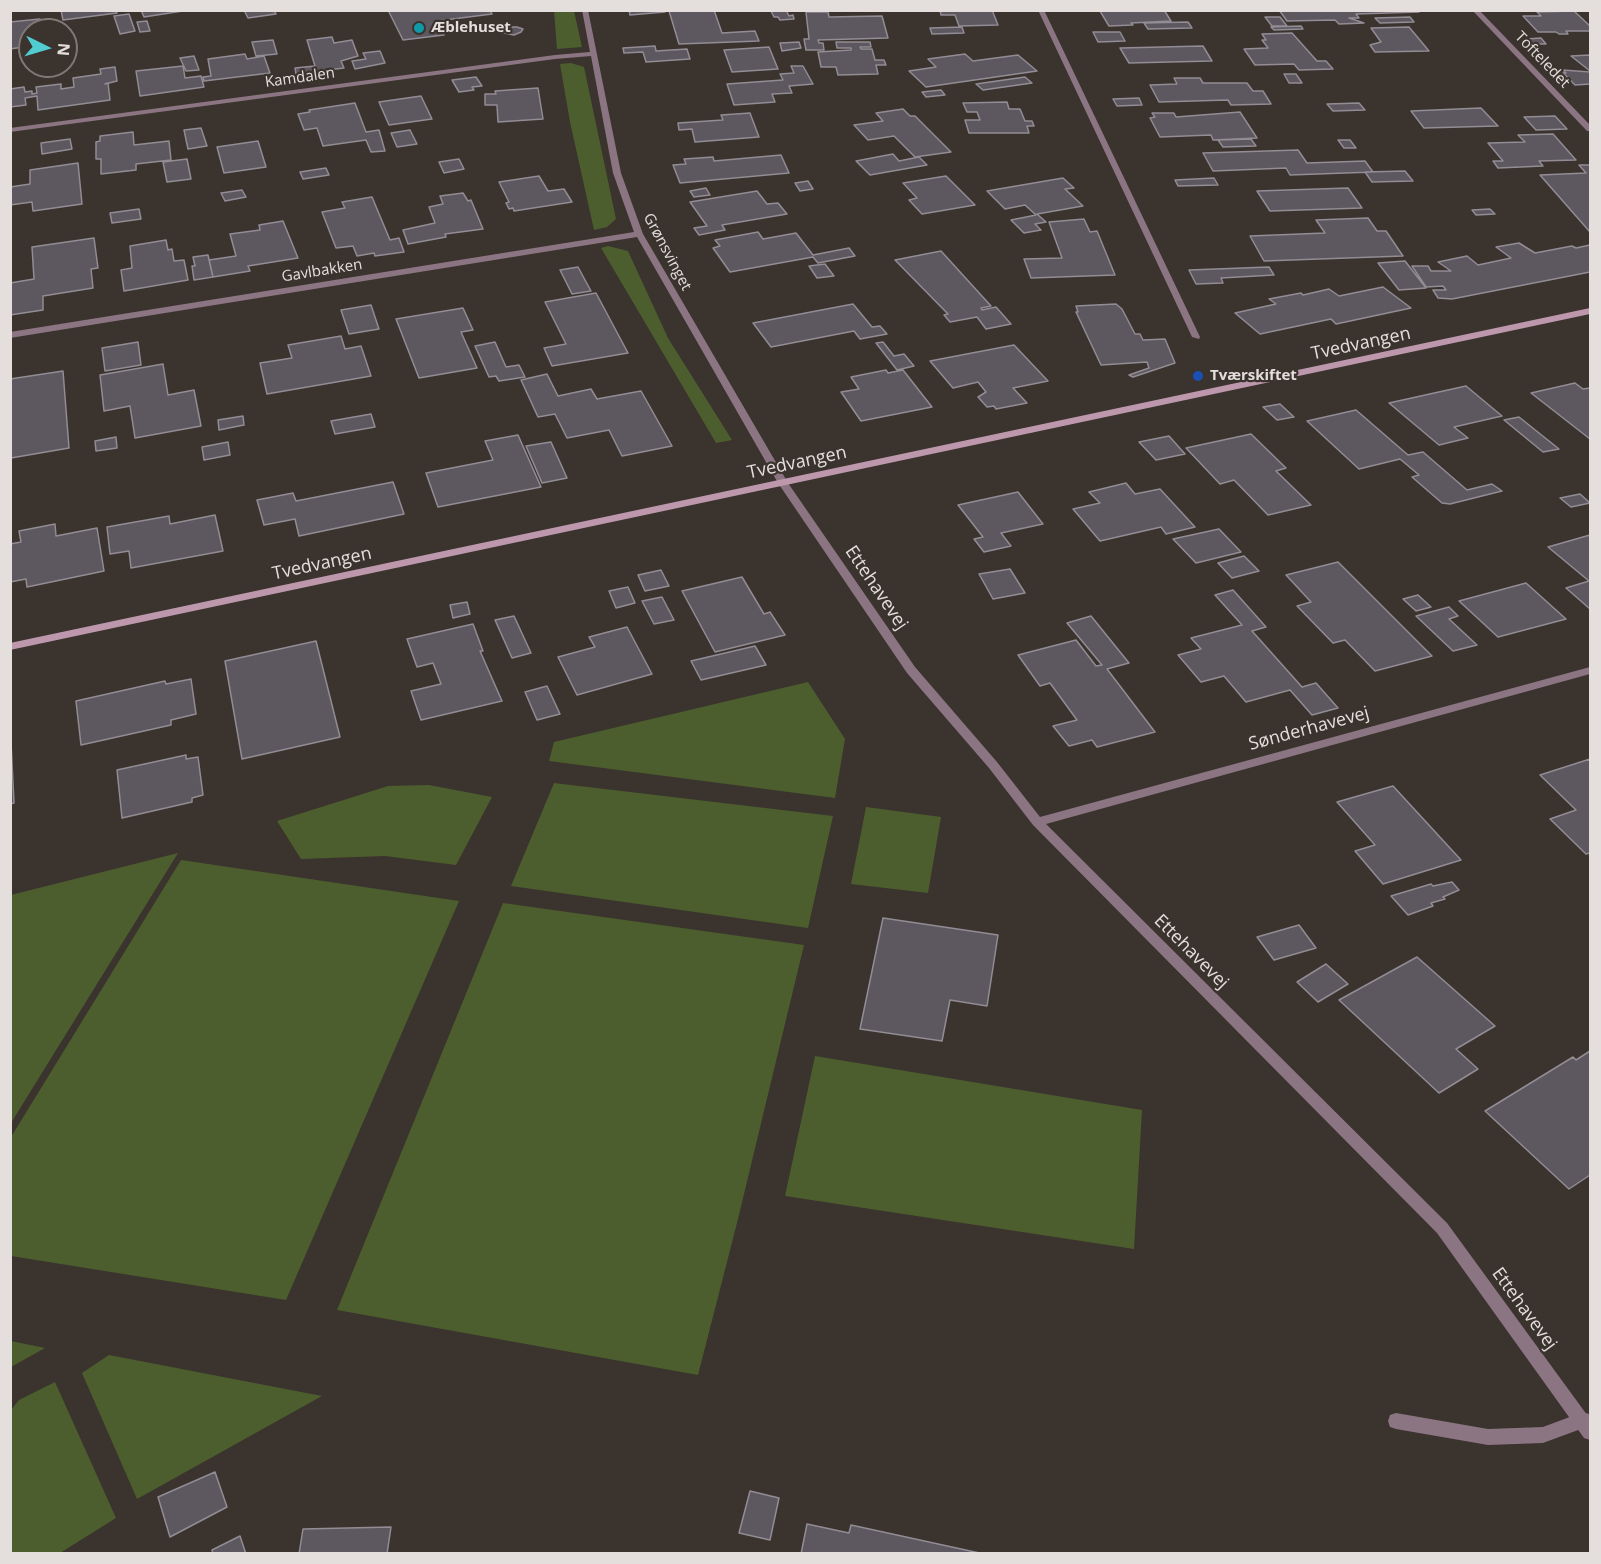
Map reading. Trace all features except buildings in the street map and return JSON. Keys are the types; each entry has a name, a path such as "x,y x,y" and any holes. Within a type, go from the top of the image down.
{"street":[{"name":"Grønsvinget","path":"585,10 617,172 639,234 783,483"},
{"path":"1041,10 1196,337"},
{"name":"Tofteledet","path":"1475,10 1590,129"},
{"name":"Kamdalen","path":"10,130 555,57 594,54"},
{"name":"Gavlbakken","path":"10,335 639,234"},
{"name":"Tvedvangen","path":"10,647 1590,311"},
{"name":"Ettehavevej","path":"783,483 911,670 993,765 1037,822 1442,1228 1588,1423"},
{"name":"Sønderhavevej","path":"1037,822 1590,670"},
{"path":"1396,1421 1488,1437 1543,1435 1588,1423"}],"green space":[{"path":"554,11 574,11 582,47 557,49"},
{"path":"571,63 584,67 616,219 607,227 594,230 570,122 560,64"},
{"path":"608,246 628,251 668,338 732,440 716,443 601,248"},
{"path":"808,682 845,739 835,798 549,761 554,742"},
{"path":"554,783 833,816 808,928 511,886"},
{"path":"429,785 492,797 456,865 385,856 301,859 277,821 388,786"},
{"path":"866,807 941,817 928,893 851,884"},
{"path":"178,853 11,1123 11,895"},
{"path":"181,860 459,901 286,1300 11,1256 11,1137"},
{"path":"503,903 804,945 698,1375 337,1310"},
{"path":"815,1056 1142,1110 1134,1249 785,1196"},
{"path":"11,1341 45,1348 11,1367"},
{"path":"109,1355 322,1396 137,1499 82,1373"},
{"path":"55,1382 116,1518 60,1553 11,1553 11,1410 19,1400"}],"place":[{"name":"Æblehuset","path":"419,28"},
{"name":"Tværskiftet","path":"1198,376"}]}
